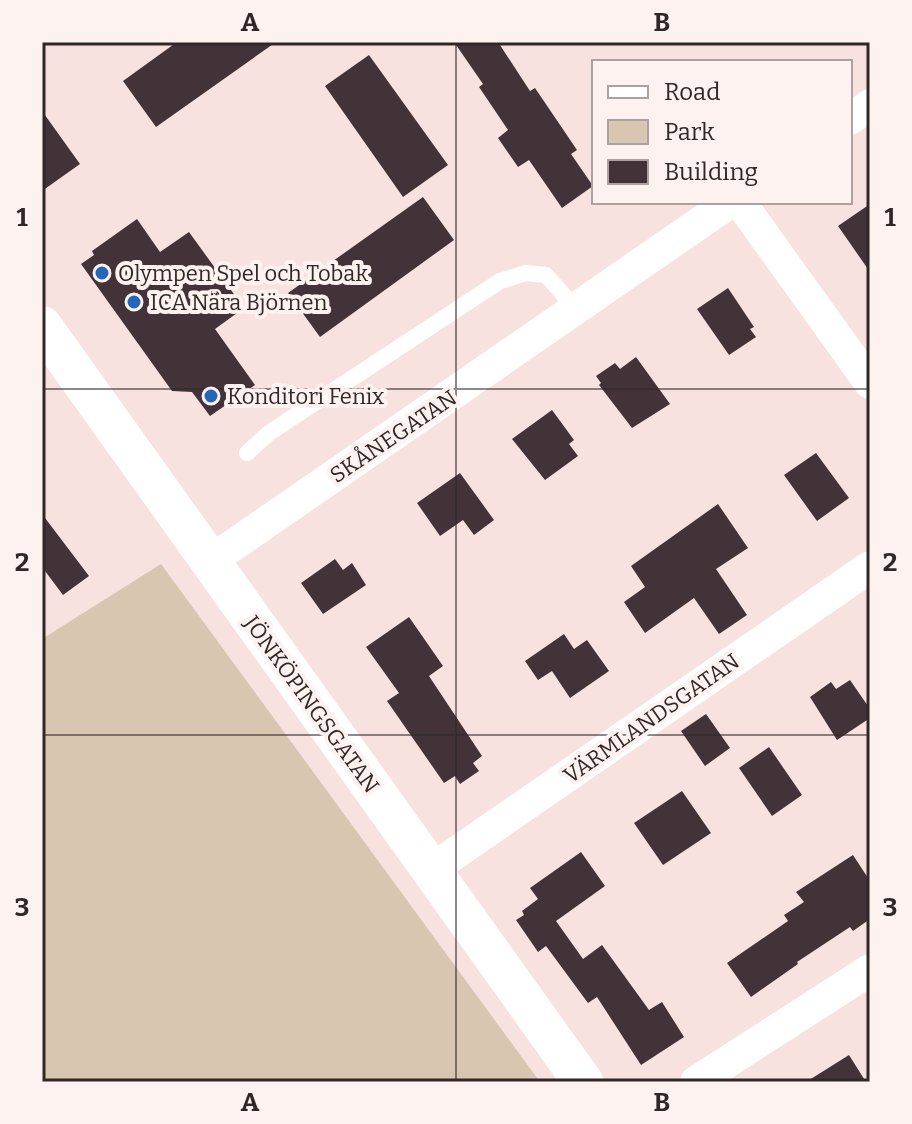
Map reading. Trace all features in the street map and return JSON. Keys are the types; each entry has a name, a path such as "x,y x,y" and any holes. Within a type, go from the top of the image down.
{"street":[{"path":"852,118 870,105"},
{"name":"SKÅNEGATAN","path":"209,562 727,204"},
{"path":"741,204 870,383"},
{"name":"JÖNKÖPINGSGATAN","path":"42,326 583,1082"},
{"name":"VÄRMLANDSGATAN","path":"431,870 870,567"},
{"path":"696,1082 870,970"}],"lane":[{"path":"247,453 269,433 500,281 526,273 546,275 577,310"}],"green space":[{"path":"161,564 540,1082 42,1082 42,639"}],"building":[{"path":"177,42 276,42 156,127 123,81"},
{"path":"454,42 498,42 530,91 535,88 577,150 571,154 592,187 562,208 529,160 518,167 498,138 508,130 479,87 483,84"},
{"path":"369,55 448,165 403,197 325,86"},
{"path":"42,111 80,164 42,191"},
{"path":"423,197 454,240 320,337 288,293"},
{"path":"870,204 870,272 838,226"},
{"path":"137,219 160,252 189,232 244,308 215,329 255,385 210,416 192,392 172,391 81,264 94,255 92,251"},
{"path":"728,288 754,327 750,329 756,337 729,355 697,309"},
{"path":"636,357 670,404 632,428 599,385 601,383 596,376 615,363 620,369"},
{"path":"552,410 574,440 569,444 578,456 545,480 512,439"},
{"path":"816,453 849,498 817,521 784,475"},
{"path":"460,473 494,520 474,535 463,520 440,536 417,503"},
{"path":"718,504 748,548 716,569 747,615 719,634 694,598 645,633 624,602 645,587 631,566"},
{"path":"42,514 89,576 63,595 42,567"},
{"path":"335,559 343,570 352,563 366,585 323,614 301,583"},
{"path":"409,617 443,666 429,676 482,756 473,763 479,771 460,784 455,776 444,783 387,701 399,693 366,647"},
{"path":"564,634 574,649 587,640 609,671 570,698 552,671 538,680 525,661"},
{"path":"850,680 870,709 870,718 837,740 810,697 831,682 836,689"},
{"path":"706,714 730,748 705,766 681,731"},
{"path":"769,747 802,795 772,816 739,768"},
{"path":"682,791 711,833 663,865 634,823"},
{"path":"581,852 605,886 556,921 583,959 602,945 649,1010 662,1002 684,1037 641,1065 597,997 588,1003 546,946 538,952 516,920 538,899 530,888"},
{"path":"853,855 870,881 870,919 853,931 850,927 751,997 727,963 788,921 784,915 804,902 796,892"},
{"path":"849,1055 866,1082 806,1082"}],"place":[{"name":"Olympen Spel och Tobak","path":"102,273"},
{"name":"ICA Nära Björnen","path":"134,302"},
{"name":"Konditori Fenix","path":"211,396"}]}
